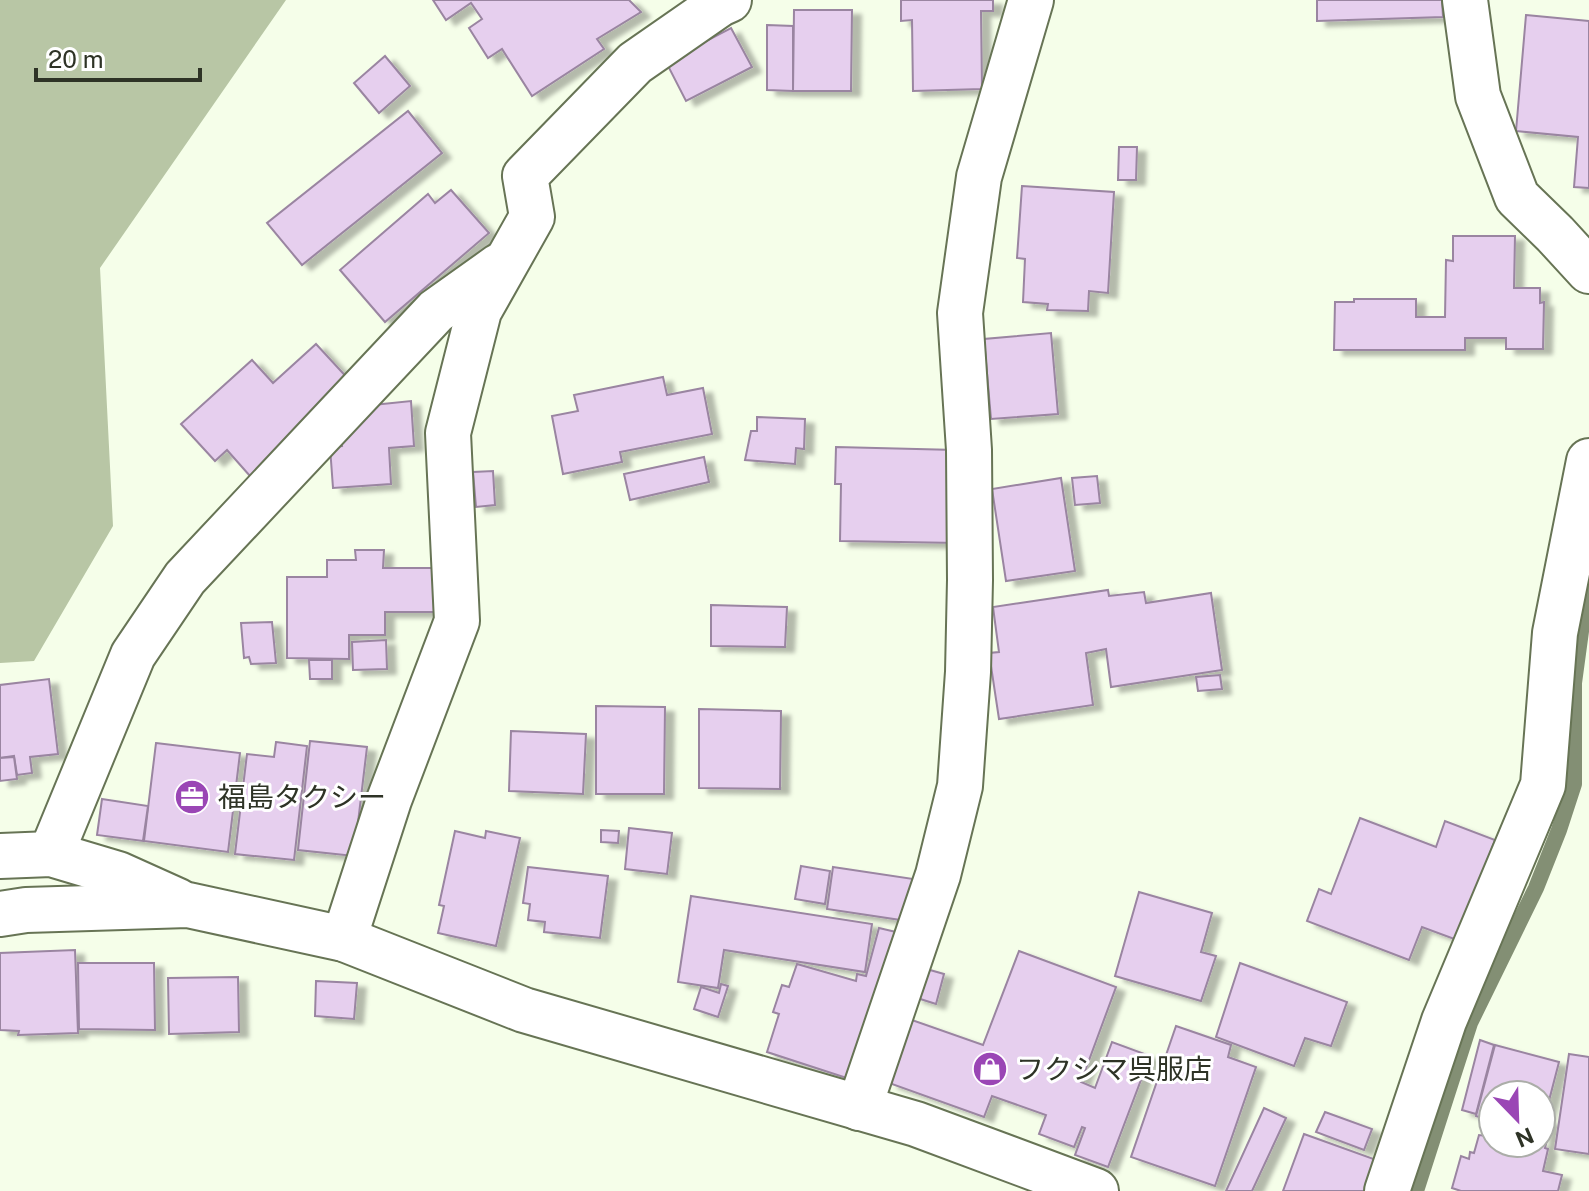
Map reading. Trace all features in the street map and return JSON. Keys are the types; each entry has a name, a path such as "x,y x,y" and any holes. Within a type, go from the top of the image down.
{"street":[{"path":"344,939 389,800 457,621 448,433 479,311 532,217 525,176 635,63 729,0"},
{"path":"859,1108 938,875 960,786 968,672 970,580 969,450 960,313 979,177 1031,0"},
{"path":"1465,0 1478,96 1517,197 1589,271"},
{"path":"51,854 133,655 185,578 436,311 508,260"},
{"path":"1387,1191 1444,1021 1543,785 1555,633 1589,461"},
{"path":"0,856 51,854 118,874 188,905 344,939 524,1010 916,1124 1083,1188"},
{"path":"0,914 26,910 188,905"}],"green space":[{"path":"0,0 286,0 100,268 113,526 34,661 0,663"}],"building":[{"path":"433,0 629,0 641,12 597,39 604,49 532,96 502,49 488,58 469,28 482,19 471,3 446,20"},
{"path":"901,0 993,0 993,11 981,11 982,89 913,91 912,20 901,21"},
{"path":"1317,0 1442,0 1443,17 1317,21"},
{"path":"794,10 852,10 851,91 793,91"},
{"path":"1526,15 1589,21 1589,188 1574,187 1578,137 1516,131"},
{"path":"767,25 793,26 793,91 767,90"},
{"path":"731,28 752,67 686,101 666,62"},
{"path":"385,56 410,86 379,113 354,83"},
{"path":"408,111 442,153 302,265 267,223"},
{"path":"1119,147 1137,147 1136,180 1118,180"},
{"path":"1022,186 1114,192 1108,293 1089,291 1088,311 1047,310 1048,304 1023,302 1025,259 1017,258"},
{"path":"451,190 489,233 385,322 340,270 428,194 435,203"},
{"path":"1453,236 1515,236 1514,288 1540,288 1540,303 1544,302 1543,349 1506,349 1506,338 1465,338 1465,350 1334,350 1335,302 1416,299 1416,317 1445,317 1446,260 1453,261"},
{"path":"1051,333 1058,414 991,419 984,339"},
{"path":"316,344 352,383 250,476 227,450 215,461 181,424 252,360 273,383"},
{"path":"663,377 667,395 703,388 712,434 620,452 622,462 563,474 552,416 578,411 574,395"},
{"path":"411,401 414,446 389,448 391,484 333,488 330,447 342,446 341,440 373,405"},
{"path":"757,417 805,419 804,449 796,448 795,464 745,460 751,431 757,431"},
{"path":"836,447 956,450 959,543 840,541 841,484 835,484"},
{"path":"704,457 709,482 630,500 624,474"},
{"path":"493,471 495,505 476,507 473,472"},
{"path":"1097,476 1100,503 1075,505 1072,478"},
{"path":"1061,478 1075,571 1006,581 992,489"},
{"path":"355,550 384,550 383,568 437,568 437,612 385,612 385,635 349,635 349,659 287,658 287,577 327,577 327,560 356,560"},
{"path":"1108,590 1109,596 1144,592 1146,603 1211,593 1222,670 1111,687 1106,649 1086,653 1093,705 999,719 989,653 999,652 993,607"},
{"path":"711,605 787,607 785,647 711,646"},
{"path":"272,622 276,663 251,664 249,657 244,658 241,623"},
{"path":"386,640 387,669 353,670 352,642"},
{"path":"309,660 332,660 332,679 310,679"},
{"path":"1220,675 1222,689 1198,691 1196,677"},
{"path":"49,679 58,754 30,757 32,773 17,775 14,756 0,758 0,685"},
{"path":"596,706 665,707 664,794 596,794"},
{"path":"699,709 781,711 780,789 699,788"},
{"path":"511,731 586,734 583,794 509,791"},
{"path":"310,741 367,747 354,856 298,850"},
{"path":"276,742 307,746 294,860 235,854 247,754 274,757"},
{"name":"福島タクシー","path":"156,743 240,753 228,852 144,841"},
{"path":"14,757 17,779 0,781 0,758"},
{"path":"102,799 148,806 143,841 97,835"},
{"path":"1360,818 1436,847 1445,821 1495,840 1457,940 1422,927 1409,960 1307,921 1319,889 1331,894"},
{"path":"629,828 672,833 667,874 625,869"},
{"path":"601,830 619,831 618,843 601,842"},
{"path":"455,831 485,838 486,831 520,838 496,946 438,933 444,906 439,905"},
{"path":"801,866 830,871 825,904 795,899"},
{"path":"528,867 608,876 600,938 544,932 545,922 528,920 530,904 523,903"},
{"path":"833,867 920,880 914,922 827,909"},
{"path":"1139,892 1212,913 1201,952 1216,956 1201,1001 1115,976"},
{"path":"691,896 872,924 865,972 724,950 718,988 678,982"},
{"path":"879,928 913,936 865,1084 767,1052 779,1014 773,1012 782,985 789,987 797,964 856,981 857,974 866,976"},
{"path":"75,950 78,1033 18,1035 19,1031 0,1030 0,953"},
{"name":"フクシマ呉服店","path":"1019,951 1116,987 1081,1082 1095,1088 1112,1042 1150,1056 1108,1167 1075,1155 1085,1128 1082,1127 1074,1147 1039,1134 1046,1115 992,1096 984,1117 889,1083 912,1020 983,1045"},
{"path":"78,963 154,963 155,1030 79,1029"},
{"path":"1240,963 1347,1002 1331,1046 1305,1038 1294,1066 1216,1037"},
{"path":"923,968 944,974 936,1004 914,997"},
{"path":"238,977 239,1032 169,1034 168,978"},
{"path":"316,981 357,983 354,1019 315,1016"},
{"path":"721,984 728,986 718,1017 694,1009 701,987 719,993"},
{"path":"1176,1026 1231,1045 1228,1057 1256,1067 1215,1186 1131,1157"},
{"path":"1480,1040 1494,1045 1485,1079 1477,1079 1476,1114 1462,1110"},
{"path":"1495,1045 1559,1062 1555,1079 1486,1079"},
{"path":"1569,1054 1589,1057 1589,1154 1557,1149"},
{"path":"1264,1108 1286,1118 1252,1191 1226,1191"},
{"path":"1325,1112 1372,1129 1364,1150 1316,1132"},
{"path":"1304,1134 1382,1162 1372,1191 1283,1191"},
{"path":"1477,1142 1477,1159 1546,1159 1543,1171 1562,1175 1558,1191 1461,1191 1452,1188 1461,1156 1469,1159 1470,1152 1474,1153"}],"waterway":[{"path":"1416,1191 1470,1023 1536,888 1574,784 1574,683 1589,572"}],"place":[{"name":"福島タクシー","path":"192,797"},
{"name":"フクシマ呉服店","path":"990,1069"}]}
